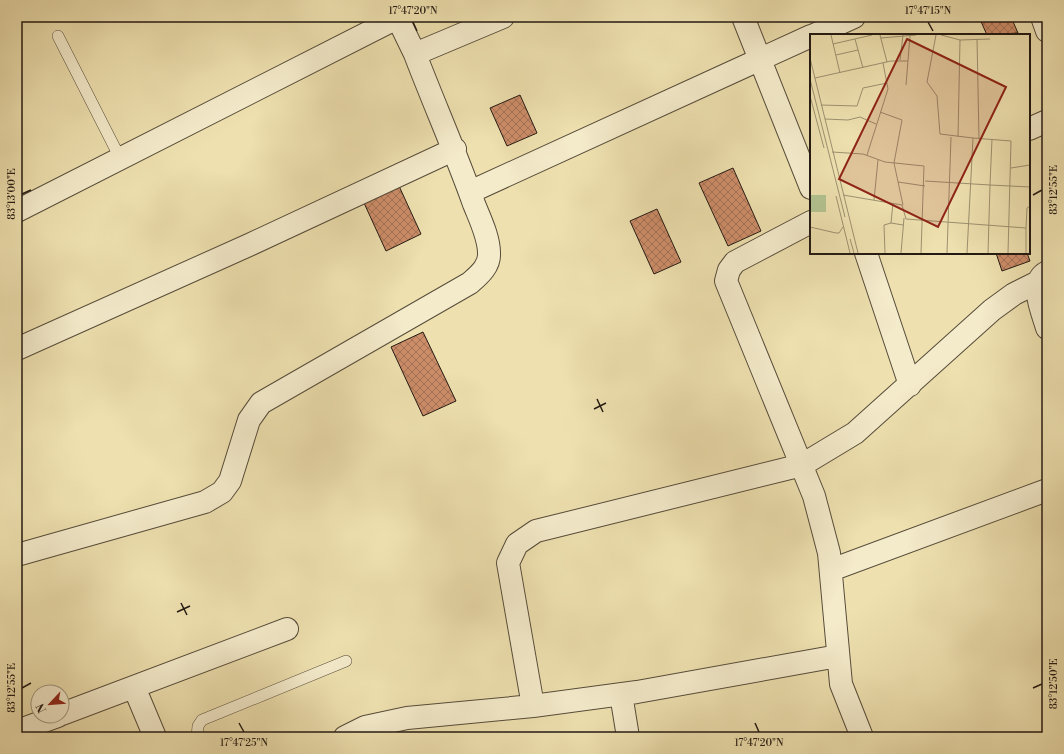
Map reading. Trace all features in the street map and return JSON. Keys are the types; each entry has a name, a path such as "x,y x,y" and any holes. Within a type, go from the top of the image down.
{"street":[{"path":"17,211 397,17 415,54 436,111 455,149 487,239 490,255 484,270 470,283 260,404 249,420 230,481 222,492 205,502 17,555"},
{"path":"415,54 503,17"},
{"path":"743,17 810,185"},
{"path":"816,34 854,17"},
{"path":"1042,17 1047,31"},
{"path":"470,192 810,36"},
{"path":"1030,129 1047,121"},
{"path":"17,349 250,245 455,149"},
{"path":"810,223 735,262 729,270 726,281 814,496 829,553 841,684 862,737"},
{"path":"866,254 910,385"},
{"path":"533,706 508,563 517,544 536,531 802,465 855,433 992,310 1014,294 1043,277"},
{"path":"1043,277 1038,293 1047,328"},
{"path":"831,570 1047,490"},
{"path":"70,711 287,629"},
{"path":"345,737 365,727 407,718 533,706 621,694 838,656"},
{"path":"134,687 155,737"},
{"path":"621,694 628,737"},
{"path":"17,732 38,724"}],"lane":[{"path":"58,36 120,158"},
{"path":"197,737 198,726 202,720 346,661"}],"building":[{"path":"979,17 1011,17 1018,33 1002,34 987,34"},
{"path":"520,95 537,133 507,146 490,108"},
{"path":"733,168 761,231 728,246 699,183"},
{"path":"399,186 421,234 386,251 364,203"},
{"path":"657,209 681,262 654,274 630,221"},
{"path":"996,254 1027,254 1030,261 1002,271"},
{"path":"423,332 456,401 423,416 391,347"}]}
